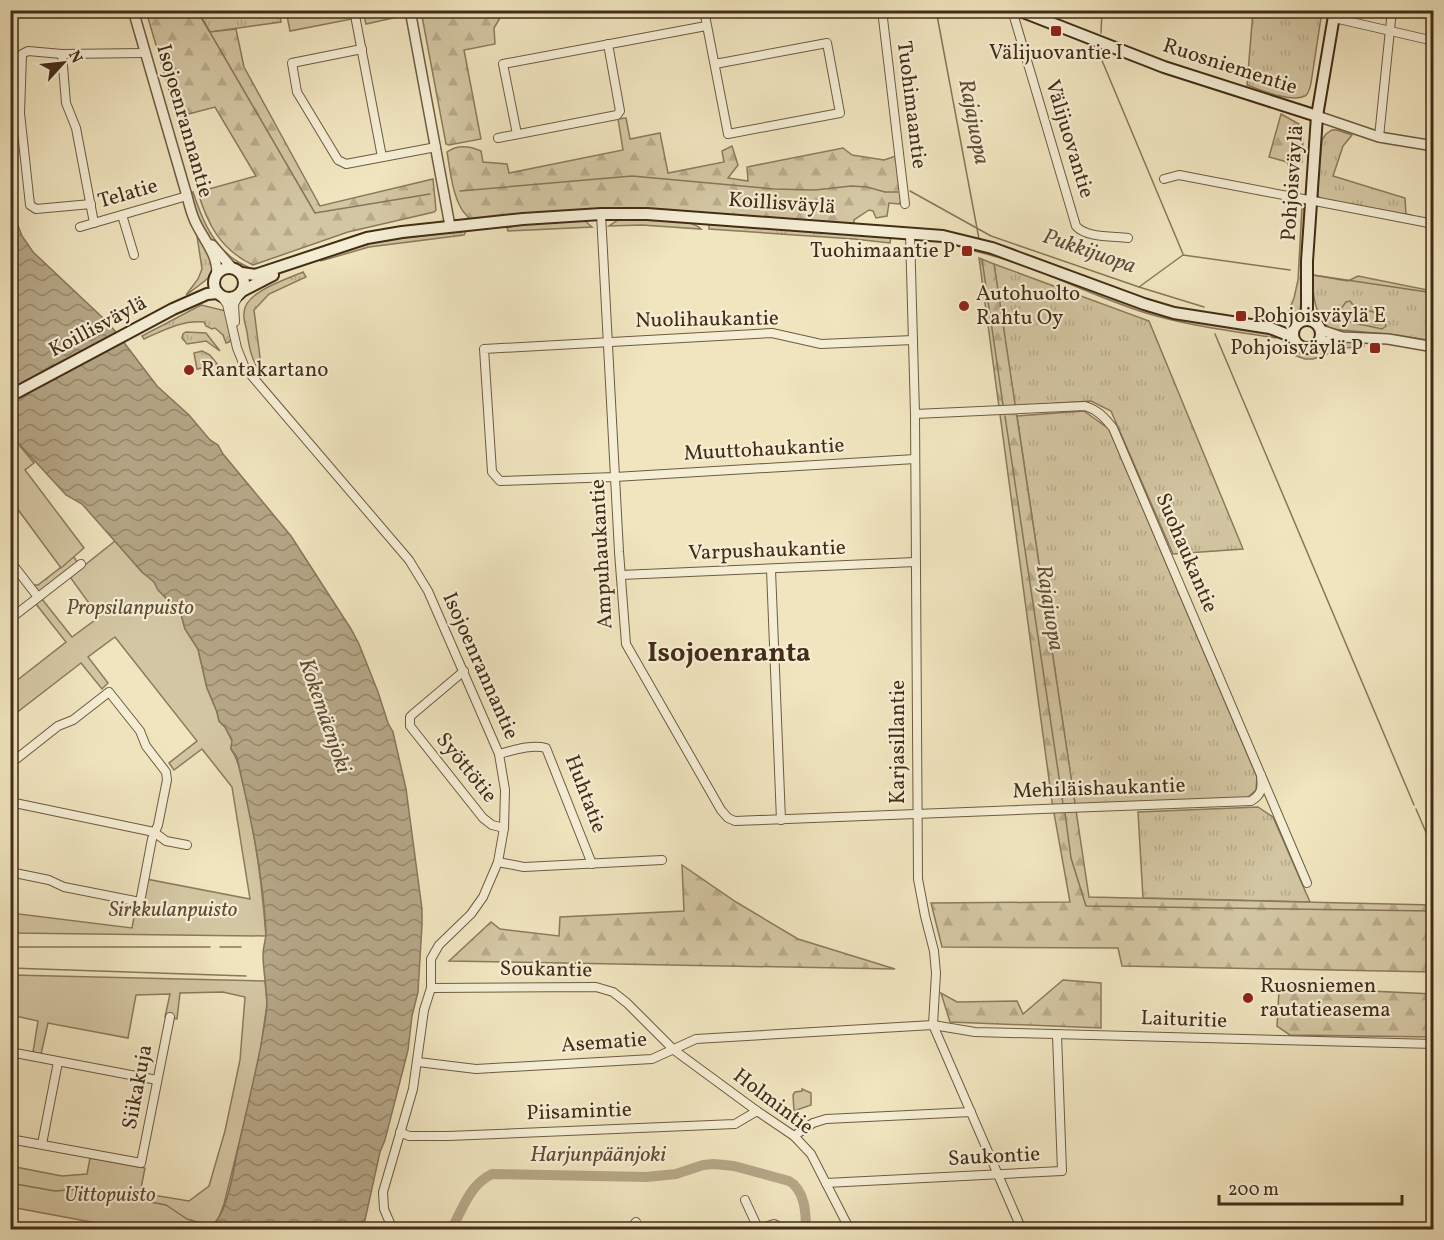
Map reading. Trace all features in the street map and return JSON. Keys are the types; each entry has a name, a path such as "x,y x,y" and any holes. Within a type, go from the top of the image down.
{"main road":[{"name":"Ruosniementie","path":"1018,10 1164,67 1317,116"},
{"name":"Pohjoisväylä","path":"1318,327 1308,288 1307,261 1317,116 1334,14"},
{"name":"Koillisväylä","path":"237,271 255,275 367,238 450,226 602,214 647,214 943,236 992,248 1174,313 1270,328 1293,337"},
{"name":"Koillisväylä","path":"240,293 283,267"},
{"path":"223,269 237,271 245,284 240,293 230,298 220,295 214,285 215,277 223,269"},
{"name":"Koillisväylä","path":"173,309 215,277"},
{"name":"Pohjoisväylä","path":"1300,322 1308,288"},
{"name":"Koillisväylä","path":"10,396 173,309 207,294 220,295"},
{"name":"Koillisväylä","path":"1270,328 1300,322"},
{"path":"1300,322 1318,327 1321,340 1318,344 1312,348 1304,348 1297,344 1293,333 1300,322"}],"street":[{"name":"Isojoenrannantie","path":"133,10 186,196 194,219 217,266 215,277"},
{"path":"354,10 382,158"},
{"path":"410,10 450,226"},
{"path":"704,10 728,134 840,112 827,43 715,64"},
{"name":"Tuohimaantie","path":"882,10 905,204"},
{"name":"Välijuovantie","path":"1012,10 1076,226 1079,230 1096,235 1128,238"},
{"path":"1379,137 1392,10"},
{"path":"1334,14 1390,31 1434,41"},
{"path":"517,134 502,64 706,26"},
{"path":"498,138 617,115 620,111 608,44"},
{"path":"362,49 292,63 297,92 338,160 346,164 436,147"},
{"path":"91,204 36,210 30,205 20,114 22,54 28,51 62,54 144,52"},
{"path":"62,54 66,103 76,128 94,223"},
{"name":"Ruosniementie","path":"1317,116 1379,137 1434,146"},
{"path":"1164,179 1179,175 1434,224"},
{"name":"Telatie","path":"80,227 186,196"},
{"name":"Ampuhaukantie","path":"602,214 626,644 721,810 728,818 735,821 917,815"},
{"path":"122,215 134,255"},
{"name":"Karjasillantie","path":"910,233 915,414 918,879 936,970 933,1025 1022,1230"},
{"name":"Isojoenrannantie","path":"205,240 237,271"},
{"name":"Isojoenrannantie","path":"234,333 234,304 240,293"},
{"name":"Isojoenrannantie","path":"220,295 227,304 240,358 255,381 409,560 428,591 499,754 505,790 504,828 498,862 490,885 471,914 446,937 431,959 430,988 424,1011 413,1089 383,1192 384,1209 393,1230"},
{"path":"1318,327 1342,337"},
{"name":"Nuolihaukantie","path":"615,477 500,481 492,472 484,349 772,333 821,344 913,340"},
{"path":"1318,344 1342,337 1388,339 1434,347"},
{"name":"Suohaukantie","path":"915,414 1085,406 1103,415 1113,428 1307,883"},
{"name":"Muuttohaukantie","path":"615,477 915,459"},
{"path":"10,561 38,597"},
{"name":"Varpushaukantie","path":"621,575 915,562"},
{"path":"10,619 81,564"},
{"path":"771,570 781,820"},
{"name":"Syöttötie","path":"464,671 413,714 410,721 413,732 483,818 492,825 504,828"},
{"path":"10,764 58,726 73,720 109,692 140,731 146,747 166,772 167,780 140,902 64,887 49,880 10,872"},
{"name":"Huhtatie","path":"499,754 517,749 542,747 549,752 592,864"},
{"name":"Mehiläishaukantie","path":"917,815 1251,801 1258,797 1262,789 1261,775"},
{"path":"10,802 154,832 166,841 187,845"},
{"name":"Huhtatie","path":"498,862 524,867 662,860"},
{"name":"Soukantie","path":"430,988 596,987 613,992 627,1003 674,1050"},
{"name":"Siikakuja","path":"42,1144 141,1163 170,1017"},
{"name":"Laituritie","path":"933,1025 975,1032 1434,1044"},
{"name":"Asematie","path":"418,1062 476,1069 651,1059 696,1039 933,1025"},
{"name":"Saukontie","path":"826,1183 1062,1171 1057,1035"},
{"name":"Holmintie","path":"674,1050 757,1112 794,1136 812,1154 850,1230"},
{"path":"10,1053 157,1080"},
{"path":"10,1139 42,1144 58,1062"},
{"name":"Piisamintie","path":"400,1132 409,1136 448,1136 735,1124 757,1112"},
{"path":"794,1136 813,1123 826,1119 971,1112"},
{"path":"745,1200 757,1226 762,1228 774,1224 786,1230"},
{"path":"629,1230 636,1222"}],"green space":[{"path":"146,11 197,11 210,32 236,29 244,67 320,206 433,179 436,210 348,232 253,265 242,259 232,252 217,235 206,215 198,192 256,176 215,107 177,117"},
{"path":"197,11 219,11 221,17 256,11 279,11 281,22 210,32"},
{"path":"286,11 350,11 352,19 290,31"},
{"path":"363,11 400,11 402,16 366,24"},
{"path":"421,11 504,11 494,28 495,44 464,50 481,139 446,144"},
{"path":"1253,11 1322,11 1311,83 1305,96 1284,97 1247,85"},
{"path":"1281,114 1299,124 1303,138 1302,162 1295,163 1296,181 1287,162 1269,157"},
{"path":"626,118 630,139 660,133 668,173 724,162 722,151 732,146 738,165 728,178 748,181 747,167 843,148 852,155 884,160 896,156 902,200 899,204 889,203 887,216 876,218 873,211 869,210 854,220 854,223 834,224 632,210 581,210 469,219 462,210 455,195 450,173 447,152 451,149 468,147 477,149 481,151 483,162 507,164 509,173 623,150 618,119"},
{"path":"1332,130 1352,135 1343,146 1333,176 1405,198 1406,214 1411,215 1410,217 1323,200 1318,196 1322,140"},
{"path":"193,192 203,219 217,243 231,257 251,269 252,272 229,261 212,242 194,207 190,195"},
{"path":"1302,207 1306,212 1305,306 1300,316 1284,322 1294,298 1298,280"},
{"path":"580,220 592,227 508,231 507,228 522,224"},
{"path":"618,220 680,221 701,229 642,225 609,226"},
{"path":"709,224 891,236 890,243 709,229"},
{"path":"466,231 464,235 369,247 321,261 319,258 377,241"},
{"path":"197,236 210,257 213,270 211,275 186,295 198,279 202,269"},
{"path":"974,249 989,252 1140,307 1279,334 1276,338 1162,318 1124,306 1018,264 974,251"},
{"path":"979,258 994,264 1089,897 1433,905 1433,972 1122,966 1118,948 942,947 931,903 1070,902 1052,802"},
{"path":"994,264 1149,321 1243,549 1173,554 1111,411 1091,401 1015,406"},
{"path":"303,272 306,277 269,294 254,310 261,365 257,367 250,350 244,320 246,305 268,287"},
{"path":"1313,275 1348,281 1358,276 1433,291 1433,341 1331,329 1321,319 1318,312 1313,290"},
{"path":"1350,301 1353,305 1382,315 1386,326 1382,329 1345,321 1340,310 1346,302"},
{"path":"201,305 226,311 231,339 229,342 226,343 223,335 215,328 206,326 204,322 181,324 144,339 142,336"},
{"path":"186,332 206,333 220,351 206,341 187,344 182,338"},
{"path":"1283,335 1295,348 1309,353 1335,342 1357,343 1364,344 1364,346 1345,348 1313,359 1305,359 1294,355 1283,341"},
{"path":"202,351 210,355 218,365 197,369 194,353"},
{"path":"1084,411 1109,429 1257,777 1256,790 1247,798 1075,805 1017,416"},
{"path":"11,435 34,463 25,470 84,548 61,568 11,500"},
{"path":"10,482 79,565 44,591 38,591 33,585 38,585 61,567 11,500"},
{"name":"Propsilanpuisto","path":"115,541 143,573 152,579 181,614 185,629 198,649 207,688 219,721 232,741 231,749 237,761 248,803 255,841 266,936 11,933 11,913 132,928 136,906 141,906 146,879 250,899 232,787 202,749 174,770 169,763 197,741 115,637 88,657 108,683 102,689 81,663 11,717 11,685 66,642 36,604 42,599 72,637 99,617 70,577"},
{"path":"1258,807 1273,817 1310,902 1143,898 1138,812"},
{"path":"682,865 736,902 798,939 895,969 449,961 491,922 500,929 559,936 560,917 684,911"},
{"name":"Uittopuisto","path":"11,975 265,981 267,1004 258,1067 224,1204 212,1229 125,1230 109,1226 108,1229 97,1229 97,1223 11,1207 10,1166 62,1176 87,1174 90,1158 145,1168 140,1193 189,1201 209,1186 225,1131 240,1060 245,997 223,992 180,993 177,1019 165,1017 170,994 136,995 128,1038 48,1023 41,1054 33,1052 38,1021 11,1015"},
{"path":"1063,980 1101,983 1101,1028 950,1022 941,993 957,1002 1017,1001 1023,1014"},
{"path":"1285,987 1433,994 1433,1037 1290,1035 1277,1026 1279,991"},
{"path":"802,1089 811,1093 811,1105 794,1111 793,1095"}],"water":[{"name":"Kokemäenjoki","path":"10,192 15,218 22,236 33,252 116,332 157,386 189,415 210,440 218,445 291,536 359,644 393,732 406,789 422,909 418,992 412,1016 408,1050 380,1152 363,1229 212,1229 223,1210 230,1189 267,1010 263,955 266,932 259,866 251,822 237,757 231,749 232,740 219,721 207,688 198,649 185,629 181,614 172,608 154,582 142,572 82,504 66,495 11,435"}],"waterway":[{"path":"197,10 315,213 430,194"},
{"name":"Rajajuopa","path":"936,10 979,239"},
{"path":"1101,33 1102,10"},
{"path":"1098,51 1183,254"},
{"path":"460,191 632,176 774,189 815,190 851,186 898,192"},
{"name":"Pukkijuopa","path":"910,191 991,236 1139,287 1183,255 1290,270"},
{"name":"Rajajuopa","path":"982,259 1003,405"},
{"name":"Pukkijuopa","path":"1313,275 1434,293"},
{"path":"1139,287 1204,307"},
{"path":"1215,334 1414,805"},
{"name":"Rajajuopa","path":"1005,416 1063,804"},
{"path":"1416,809 1434,851"},
{"path":"1065,813 1071,858 1086,906 1434,911"},
{"path":"10,947 210,947"},
{"path":"220,947 241,947"},
{"path":"10,968 246,976"},
{"name":"Harjunpäänjoki","path":"451,1230 472,1191 492,1174 646,1177 676,1174 703,1165 714,1164 734,1166 789,1181 801,1196 805,1209 806,1230"},
{"path":"10,1183 55,1191 82,1189 106,1193"},
{"path":"114,1195 166,1205 187,1219 204,1224"}],"place":[{"name":"Välijuovantie I","path":"1056,31"},
{"name":"Tuohimaantie P","path":"967,251"},
{"name":"Autohuolto Rahtu Oy","path":"964,306"},
{"name":"Pohjoisväylä E","path":"1241,316"},
{"name":"Pohjoisväylä P","path":"1375,348"},
{"name":"Rantakartano","path":"189,370"},
{"name":"Ruosniemen rautatieasema","path":"1248,998"}],"district":[{"name":"Isojoenranta","path":"729,654"}],"park label":[{"name":"Sirkkulanpuisto","path":"173,910"}]}
